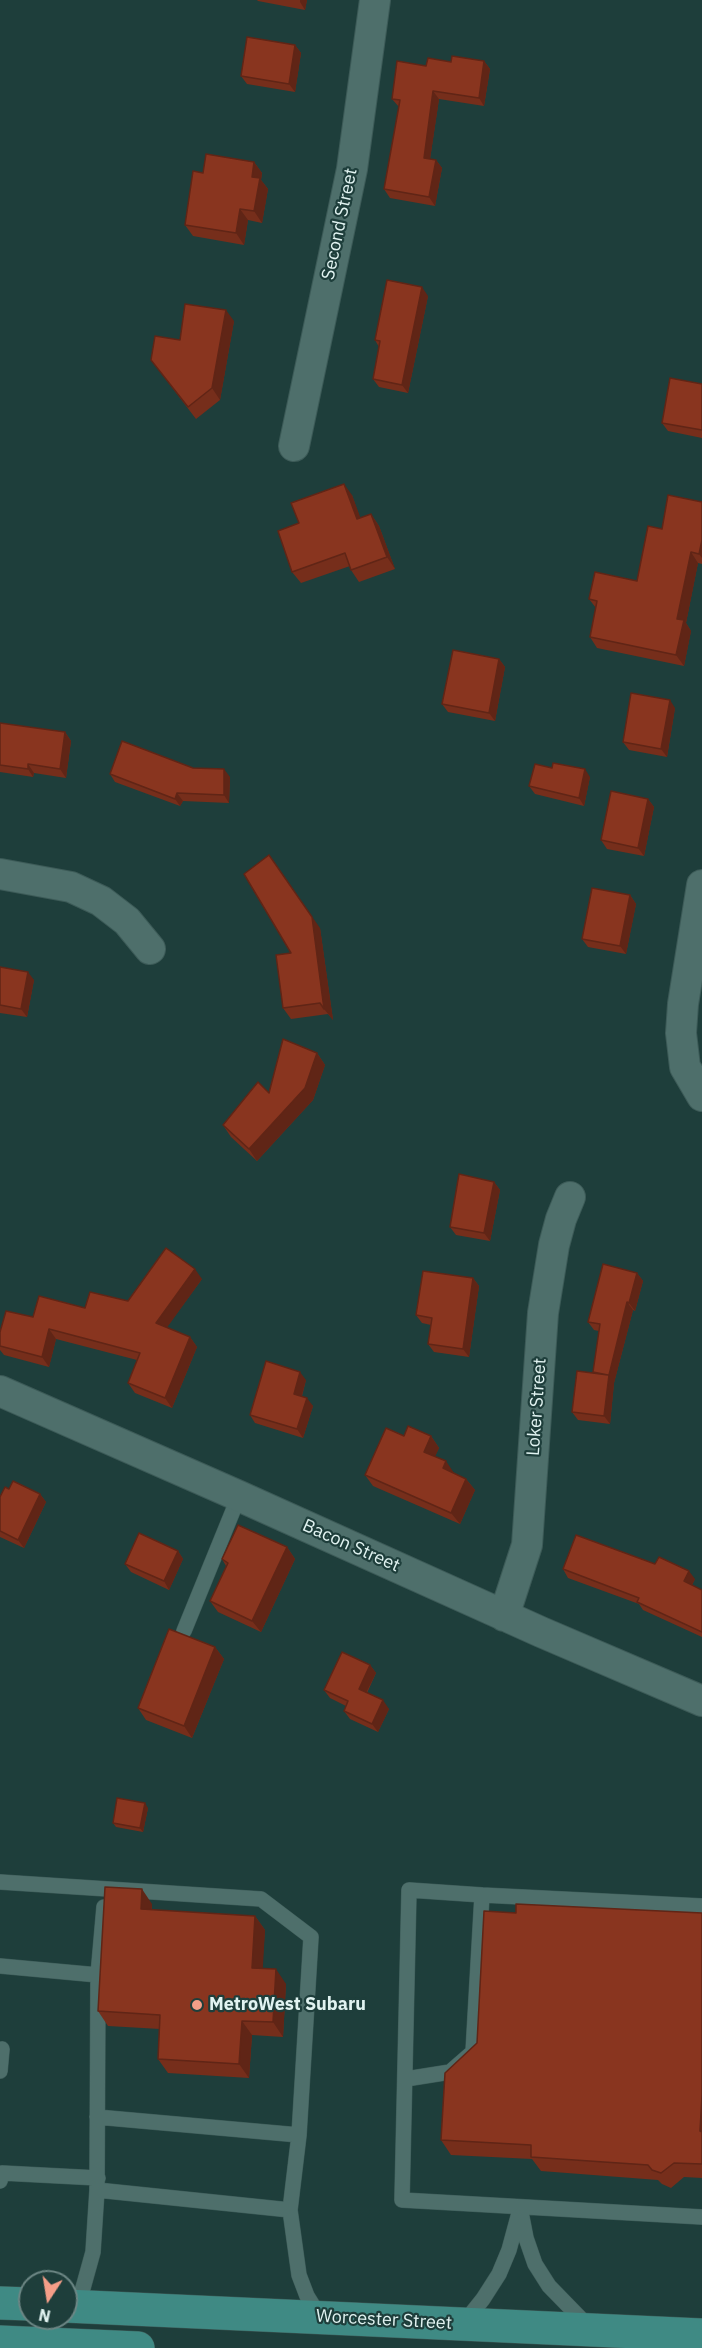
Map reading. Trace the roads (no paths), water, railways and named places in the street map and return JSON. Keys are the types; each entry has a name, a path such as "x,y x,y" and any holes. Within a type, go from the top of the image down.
{"highway":[{"path":"0,2303 18,2304"},
{"name":"Worcester Street","path":"78,2306 702,2335"},
{"path":"0,2342 138,2348"}],"street":[{"name":"Second Street","path":"294,446 352,169 375,0"},
{"path":"0,874 71,887 101,901 127,921 150,949"},
{"path":"695,1086 682,1056 681,1026 702,885"},
{"name":"Loker Street","path":"504,1616 526,1545 544,1304 557,1232 570,1197"},
{"name":"Bacon Street","path":"0,1391 504,1616 702,1701"}],"lane":[{"path":"184,1631 239,1496"},
{"path":"0,1882 261,1899 311,1937 298,2135 290,2210 299,2276 307,2296 321,2318"},
{"path":"78,2291 93,2252 97,2184 98,1975 106,1889"},
{"path":"702,1906 409,1890 402,2200 702,2217"},
{"path":"406,2079 450,2072 473,2052 482,1895"},
{"path":"0,1966 98,1975"},
{"path":"0,2071 2,2049"},
{"path":"98,2117 298,2135"},
{"path":"1,2176 97,2184 290,2210"},
{"path":"462,2324 483,2299 499,2274 509,2250 520,2207"},
{"path":"520,2207 528,2246 542,2275 564,2303 594,2330"}],"place":[{"name":"MetroWest Subaru","path":"197,2005"}]}
